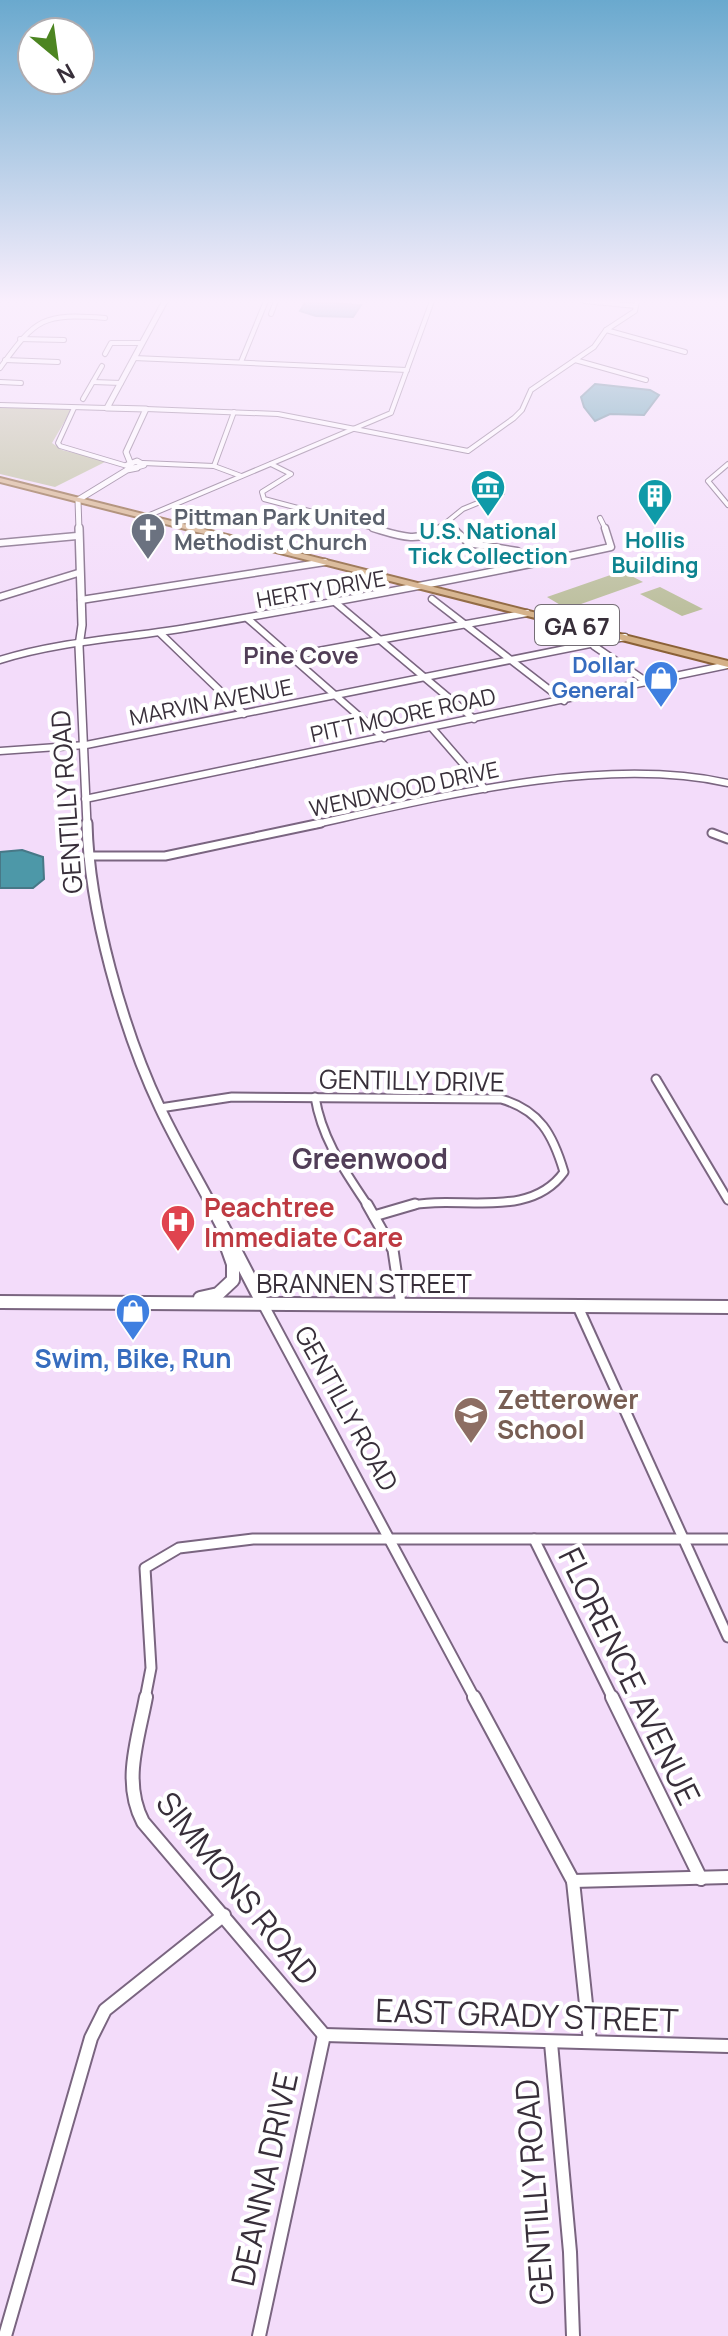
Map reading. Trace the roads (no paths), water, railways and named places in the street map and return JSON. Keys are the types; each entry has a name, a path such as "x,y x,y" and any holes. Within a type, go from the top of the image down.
{"main road":[{"name":"GA 67","path":"0,480 728,664"}],"street":[{"path":"73,410 63,426 58,443 60,446 133,464 214,466 241,476"},
{"path":"133,464 126,452 146,410"},
{"path":"176,410 278,414 468,451 521,410"},
{"path":"145,517 374,421 391,410"},
{"path":"214,466 234,412"},
{"path":"374,421 372,426 377,433"},
{"path":"78,500 133,464"},
{"path":"271,464 291,474 262,492 264,499 409,538 428,537 472,504 493,499 502,493"},
{"path":"728,464 708,481 728,505"},
{"name":"GENTILLY ROAD","path":"78,500 79,646 86,745 88,856 97,910 133,1044 160,1108 263,1304 573,1881 590,2042"},
{"name":"HERTY DRIVE","path":"0,660 28,651 160,633 425,587 611,547 600,518"},
{"path":"446,525 457,530 461,539 468,543 517,551 536,562"},
{"path":"0,543 77,536"},
{"path":"81,600 325,562"},
{"path":"0,597 78,573"},
{"path":"432,599 564,701"},
{"path":"336,603 474,719"},
{"path":"291,656 527,613"},
{"path":"247,618 384,738"},
{"path":"160,633 244,714"},
{"name":"MARVIN AVENUE","path":"0,751 86,745 594,646 625,637"},
{"path":"594,646 647,682"},
{"name":"PITT MOORE ROAD","path":"85,799 564,701 728,664"},
{"path":"432,728 485,789"},
{"name":"WENDWOOD DRIVE","path":"88,856 165,856 196,851 485,789 655,771 728,783"},
{"path":"712,833 728,839"},
{"path":"656,1079 728,1200"},
{"name":"GENTILLY DRIVE","path":"160,1108 232,1097 482,1097 521,1103 535,1113 546,1127 564,1172 559,1183 550,1191 531,1200 440,1201 374,1216"},
{"path":"315,1097 320,1128 330,1149 374,1216 395,1258 401,1304"},
{"path":"165,1303 209,1297 225,1289 233,1280 233,1264 210,1201"},
{"name":"BRANNEN STREET","path":"0,1302 728,1307"},
{"path":"578,1307 728,1637"},
{"name":"SIMMONS ROAD","path":"324,2035 143,1822 134,1805 130,1782 151,1668 145,1568 179,1548 253,1539 392,1540"},
{"name":"FLORENCE AVENUE","path":"534,1539 701,1879"},
{"path":"392,1540 728,1539"},
{"path":"573,1881 728,1877"},
{"path":"5,2336 91,2038 105,2010 224,1915"},
{"name":"EAST GRADY STREET","path":"324,2035 728,2046"},
{"name":"DEANNA DRIVE","path":"259,2336 324,2035"},
{"name":"GENTILLY ROAD","path":"551,2043 570,2252 573,2336"}],"water":[{"path":"586,410 648,410 644,415 610,414 595,421"},
{"path":"22,850 43,857 44,879 33,888 0,888 0,852"}],"place":[{"name":"U.S. National Tick Collection","path":"488,518"},
{"name":"Hollis Building","path":"655,527"},
{"name":"Pittman Park United Methodist Church","path":"148,561"},
{"name":"Dollar General","path":"661,709"},
{"name":"Peachtree Immediate Care","path":"178,1253"},
{"name":"Swim, Bike, Run","path":"133,1342"},
{"name":"Zetterower School","path":"471,1445"}],"district":[{"name":"Pine Cove","path":"301,654"},
{"name":"Greenwood","path":"370,1158"}]}
